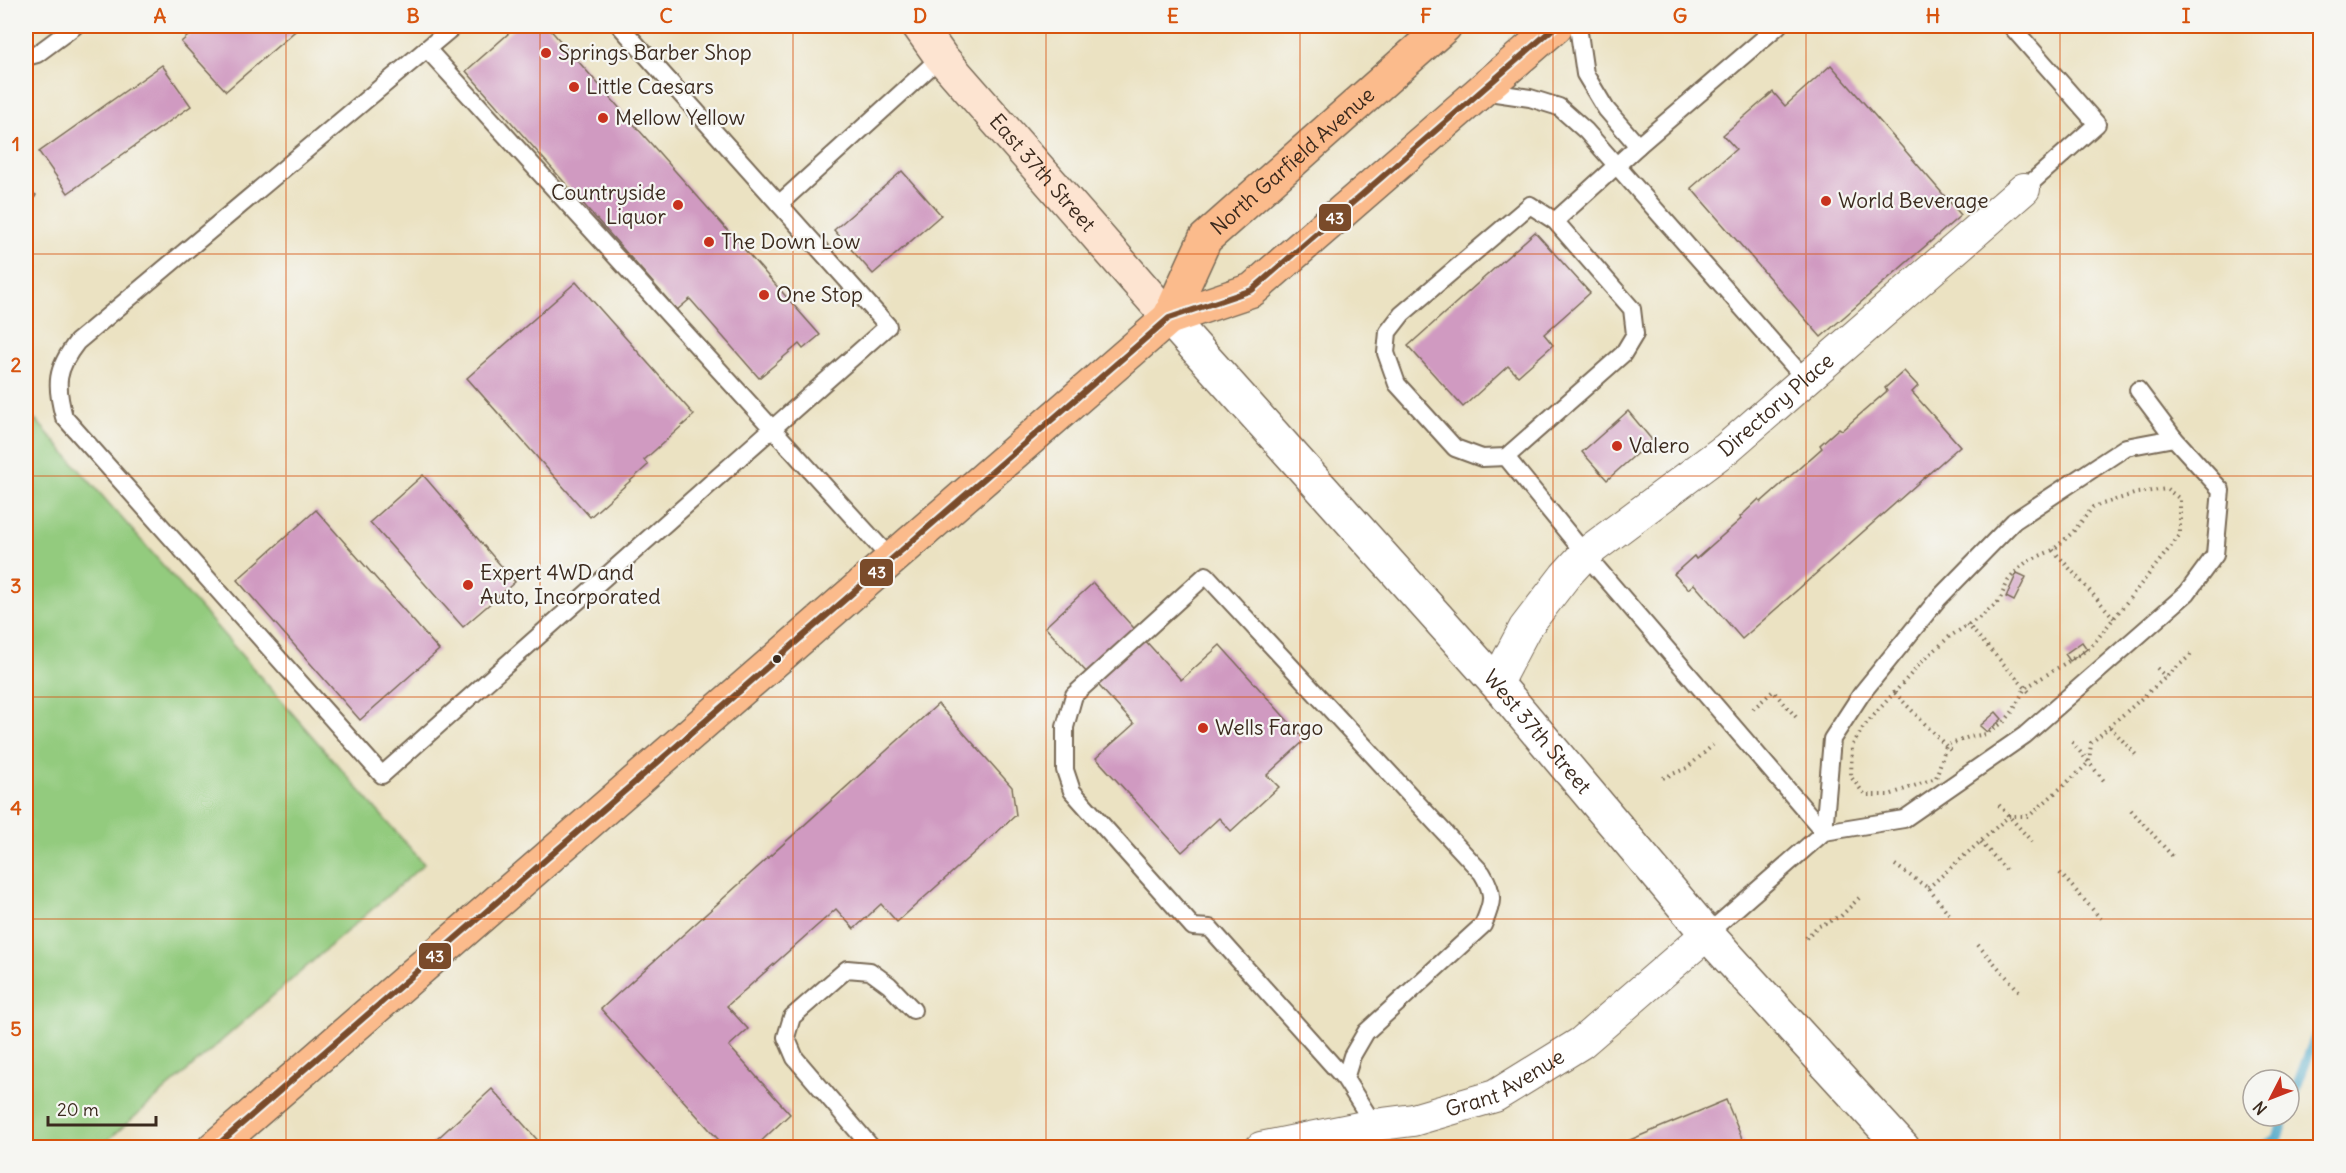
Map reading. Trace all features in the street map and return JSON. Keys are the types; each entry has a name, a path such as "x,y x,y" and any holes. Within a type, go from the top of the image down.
{"highway":[{"name":"North Garfield Avenue","path":"1169,318 1205,239 1445,26"},
{"name":"North Garfield Avenue","path":"214,1148 1169,318 1252,290 1556,26"}],"main road":[{"name":"East 37th Street","path":"919,26 941,57 1169,318"}],"street":[{"name":"Directory Place","path":"1496,682 1525,628 1585,554 1727,448 2024,189"},
{"name":"West 37th Street","path":"1169,318 1496,682 1707,934 1903,1148"},
{"name":"Grant Avenue","path":"1261,1148 1374,1125 1413,1120 1495,1096 1581,1043 1707,934"}],"lane":[{"path":"26,57 37,54 75,26"},
{"path":"454,26 77,342 64,358 58,378 59,397 64,417 382,775 888,326 620,26"},
{"path":"1578,26 1585,74 1606,109 1638,146"},
{"path":"1555,221 1638,146 1778,26"},
{"path":"2011,26 2097,124 2024,189"},
{"path":"427,49 891,559"},
{"path":"779,204 941,57"},
{"path":"1482,91 1530,98 1559,107 1586,131 1805,379"},
{"path":"1530,205 1555,221 1632,309 1635,334 1623,354 1506,457 1482,458 1455,448 1397,384 1386,353 1388,332 1402,314 1530,205"},
{"path":"1707,934 1824,832 1904,819 2025,735 2187,593 2215,555 2221,490 2174,438 2138,390"},
{"path":"1824,832 1832,739 1862,693 1938,599 2014,521 2126,447 2174,438"},
{"path":"1506,457 1585,554 1824,832"},
{"path":"1345,1079 1352,1056 1366,1032 1483,925 1491,908 1492,889 1482,873 1206,575 1074,695 1065,727 1065,770 1072,791 1193,927 1210,928 1345,1079 1374,1125"},
{"path":"872,1148 795,1058 786,1037 792,1017 847,969 870,971 889,985 913,1010"}],"path":[{"path":"2167,489 2180,499 2180,535 2090,648 2025,688 2005,721 1986,734 1969,737 1946,746 1936,778 1889,795 1865,795 1851,777 1852,746 1864,726 1942,643 1999,601 2008,581 2018,568 2053,550 2073,532 2093,507 2138,493 2167,489"},
{"path":"2053,550 2118,623"},
{"path":"1967,624 2031,695"},
{"path":"1928,888 2009,816 2029,816 2089,762 2091,743 2193,653"},
{"path":"2157,668 2166,676"},
{"path":"1751,710 1773,691 1796,717"},
{"path":"1894,692 1957,757"},
{"path":"2110,727 2137,756"},
{"path":"1663,778 1687,768 1718,740"},
{"path":"2072,742 2105,782"},
{"path":"1999,805 2033,843"},
{"path":"2131,810 2175,859"},
{"path":"1981,842 2006,870"},
{"path":"1895,865 1928,888 1950,915"},
{"path":"2060,873 2102,920"},
{"path":"1806,938 1817,927 1841,916 1859,898"},
{"path":"1978,945 2020,992"}],"green space":[{"path":"36,420 424,864 100,1147 26,1147 26,429"}],"building":[{"path":"200,26 301,26 226,91 181,42"},
{"path":"517,26 547,26 820,335 803,349 799,344 759,378 690,299 677,310 466,71"},
{"path":"162,65 191,106 68,193 39,152"},
{"name":"World Beverage","path":"1831,65 1961,215 1821,337 1691,188 1736,149 1723,135 1773,92 1785,106"},
{"path":"902,171 941,215 873,274 834,230"},
{"path":"26,189 36,195 26,214"},
{"path":"1535,232 1590,293 1544,334 1553,345 1518,376 1508,366 1463,407 1408,346"},
{"path":"576,282 694,415 644,460 648,465 590,517 467,378"},
{"path":"1904,371 1918,386 1912,392 1960,446 1742,639 1694,584 1688,589 1674,574 1694,556 1696,559 1741,519 1740,517 1759,499 1761,502 1822,448 1820,445 1839,428 1842,430 1887,391 1885,388"},
{"name":"Valero","path":"1628,411 1652,440 1607,480 1582,452"},
{"path":"423,475 515,582 463,627 370,522"},
{"path":"316,510 439,650 360,720 237,580"},
{"path":"2017,573 2026,577 2014,601 2006,597"},
{"path":"1093,583 1181,680 1220,645 1305,740 1267,775 1279,787 1231,831 1219,818 1182,852 1096,758 1134,724 1045,627"},
{"path":"2082,642 2087,649 2070,661 2065,654"},
{"path":"938,704 1012,787 1016,815 897,922 881,904 854,929 836,909 727,1006 748,1029 729,1046 790,1114 754,1148 726,1148 601,1009"},
{"path":"1996,712 2002,719 1987,732 1980,726"},
{"path":"492,1089 542,1145 547,1141 554,1148 427,1148"},
{"path":"1726,1100 1746,1148 1613,1148 1613,1147"}],"waterway":[{"path":"2301,1075 2320,1024"},
{"path":"2260,1148 2277,1139 2281,1128"}],"transit line":[{"name":"43","path":"214,1148 1169,318 1252,290 1556,26"}],"place":[{"name":"Springs Barber Shop","path":"546,53"},
{"name":"Little Caesars","path":"574,87"},
{"name":"Mellow Yellow","path":"603,118"},
{"name":"World Beverage","path":"1826,201"},
{"name":"Countryside Liquor","path":"678,205"},
{"name":"The Down Low","path":"709,242"},
{"name":"One Stop","path":"764,295"},
{"name":"Valero","path":"1617,446"},
{"name":"Expert 4WD and Auto, Incorporated","path":"468,585"},
{"name":"Wells Fargo","path":"1203,728"}]}
